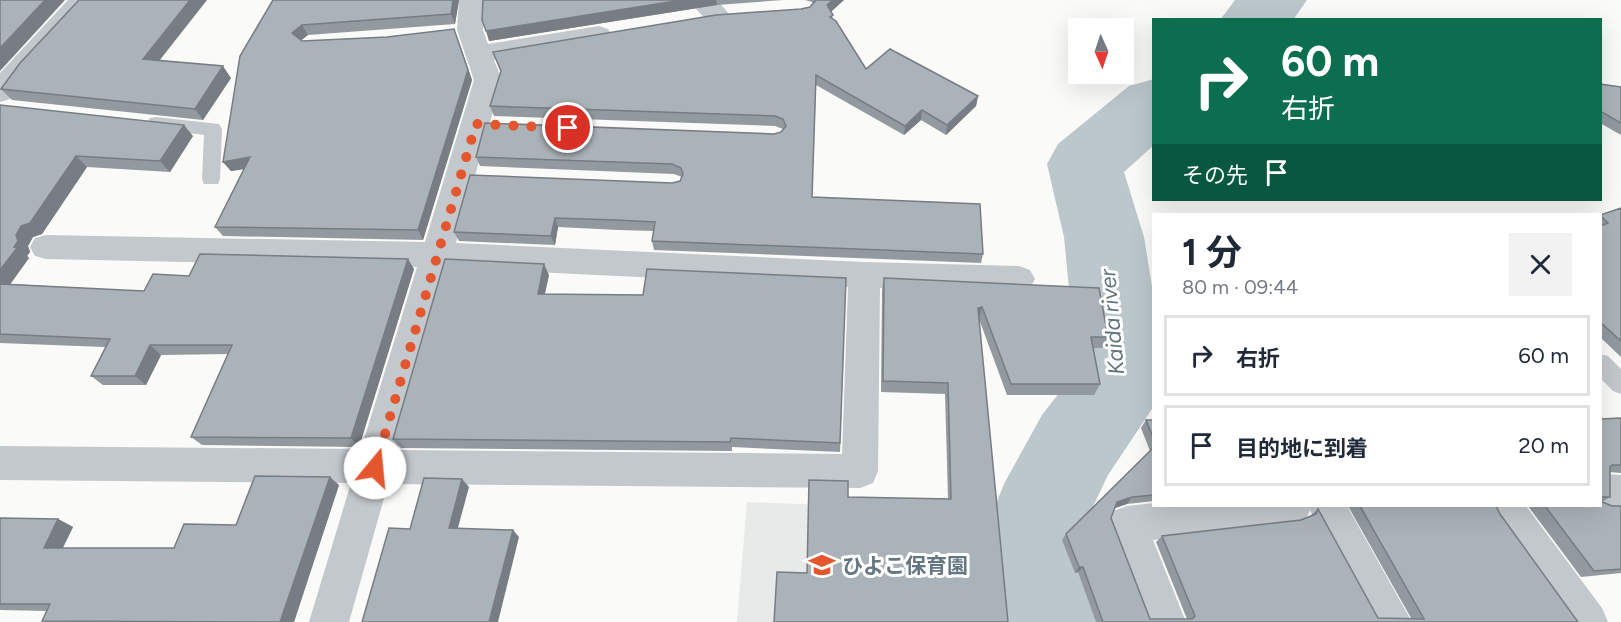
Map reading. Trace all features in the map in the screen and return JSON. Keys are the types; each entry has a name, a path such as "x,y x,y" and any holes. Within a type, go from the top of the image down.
{"street":[{"path":"4,102 10,66 83,0"},
{"path":"683,21 720,10"},
{"path":"329,622 439,255 474,175 488,124 488,80 467,29 626,30"},
{"path":"46,247 439,255 864,275 1019,279"},
{"path":"0,463 860,471 864,275"},
{"path":"1602,492 1621,493"},
{"path":"1166,622 1127,524 1284,507"},
{"path":"1328,507 1392,622"},
{"path":"1505,507 1588,622"}],"lane":[{"path":"142,122 213,129 211,179"},
{"path":"1602,365 1621,384"}],"shaded area":[{"name":"ひよこ保育園","path":"747,502 901,508 902,622 737,622"}],"building":[{"path":"0,0 45,0 0,48"},
{"path":"79,0 190,0 143,59 223,66 195,109 1,89 20,63"},
{"path":"273,0 453,0 451,14 302,25 292,33 302,41 387,37 454,29 468,70 418,230 215,227 250,157 223,162 240,56"},
{"path":"483,0 682,0 486,31 482,20"},
{"path":"816,0 833,0 827,5 833,15 830,17 836,21 866,69 890,49 978,96 947,125 922,110 905,126 816,75 812,197 980,204 983,254 652,241 655,222 615,220 555,218 551,236 454,232 470,175 672,183 680,181 683,174 681,168 672,164 476,157 485,123 774,134 781,132 786,126 783,119 775,116 490,106 501,71 493,52 716,15 801,9 810,7"},
{"path":"1602,84 1621,87 1621,123 1602,112"},
{"path":"0,105 184,125 160,161 76,156 30,223 21,226 16,235 18,241 14,247 17,248 0,270"},
{"path":"1621,208 1621,341 1602,324 1602,225 1608,223 1602,214"},
{"path":"200,254 408,259 351,438 191,437 232,345 150,345 135,376 91,376 110,339 0,334 0,284 144,291 153,274 189,276"},
{"path":"445,259 544,264 538,294 643,295 647,269 846,278 840,443 731,438 730,442 393,439"},
{"path":"884,278 1099,288 1108,337 1091,337 1100,384 1011,384 982,307 978,308 1008,622 774,622 777,572 807,573 809,480 848,481 848,497 951,499 948,383 883,381"},
{"path":"1621,418 1621,465 1610,467 1610,497 1602,497 1602,419"},
{"path":"1146,420 1152,420 1152,435"},
{"path":"1152,449 1152,495 1132,497 1117,502 1111,518 1150,619 1192,619 1195,616 1162,536 1301,520 1316,514 1318,509 1378,618 1424,619 1361,507 1496,507 1578,622 1103,622 1083,567 1079,567 1066,534"},
{"path":"255,476 330,477 280,622 42,621 50,604 0,604 0,518 58,519 44,548 174,548 184,524 236,525"},
{"path":"424,478 462,479 449,528 513,530 489,622 362,622 389,528 410,529"},
{"path":"1602,502 1612,506 1621,506 1621,569 1594,571 1546,507 1602,507"}],"waterway":[{"name":"Kaida river","path":"1255,18 1275,0"},
{"name":"Kaida river","path":"1056,622 1045,589 1039,515 1075,445 1122,379 1104,237 1084,164 1152,106"}],"place":[{"name":"ひよこ保育園","path":"822,565"}],"route":[{"path":"375,468 476,124 568,128"}]}
